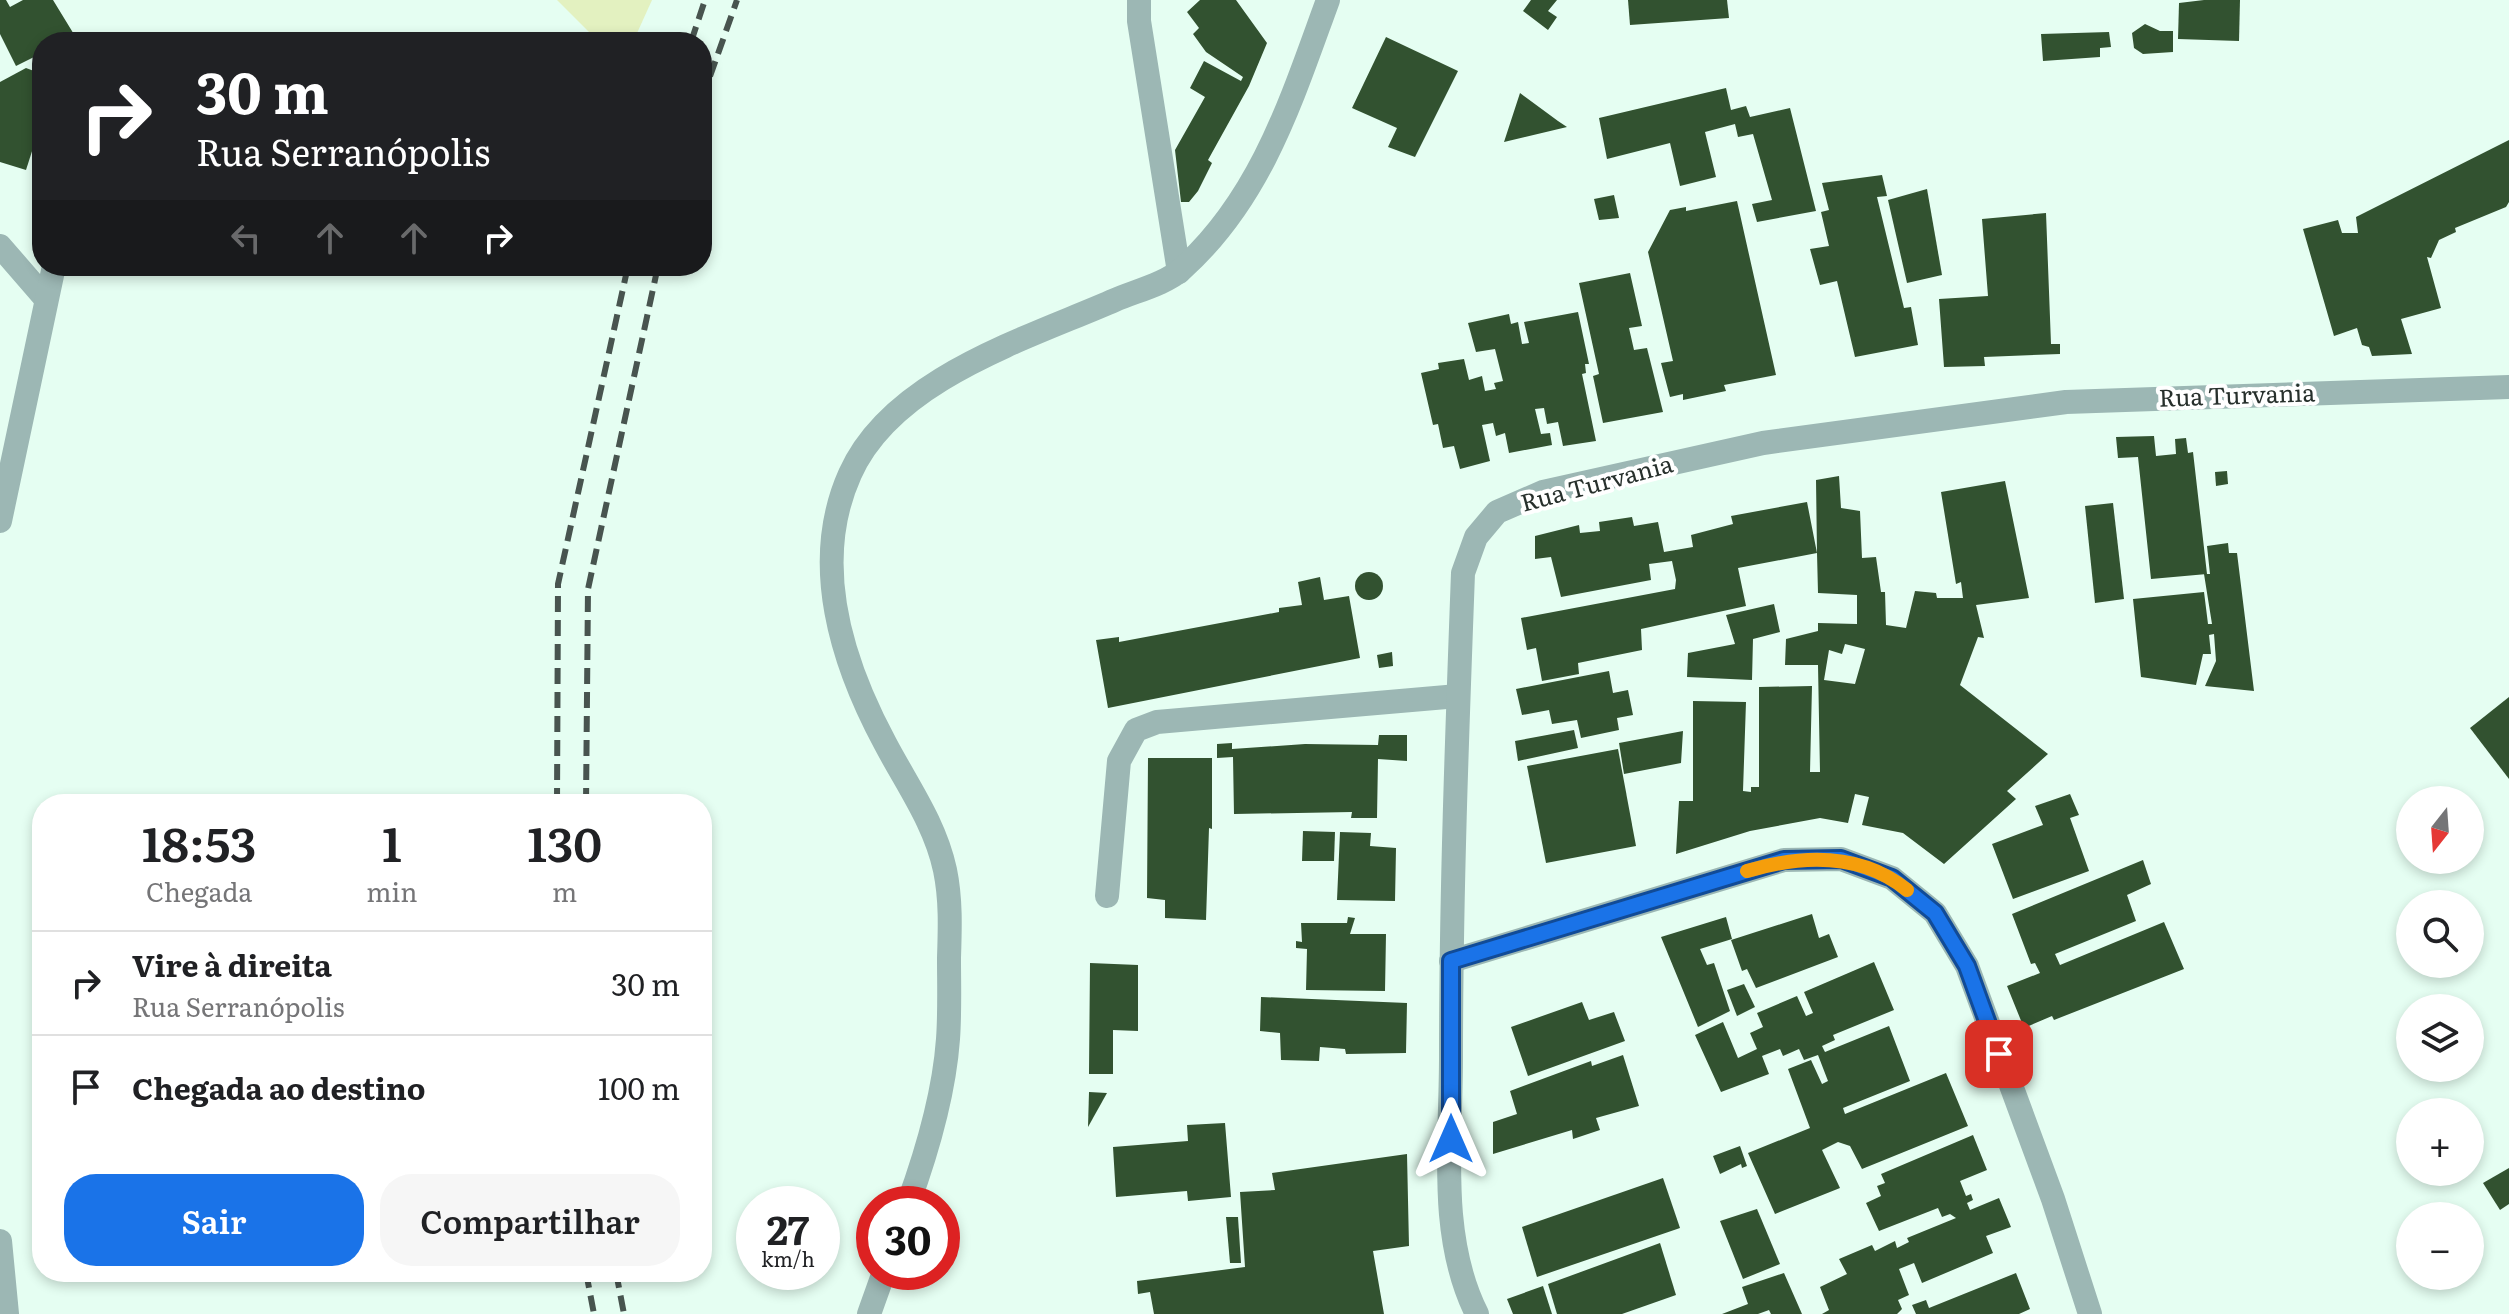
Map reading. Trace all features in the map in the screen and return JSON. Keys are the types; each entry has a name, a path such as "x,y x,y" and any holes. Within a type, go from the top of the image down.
{"street":[{"path":"1139,0 1139,21 1179,272"},
{"path":"914,1186 927,1151 948,1041 950,902 931,825 883,740 844,654 832,572 835,531 849,475 880,426 917,395 993,354 1179,272 1235,213 1267,160 1328,0"},
{"path":"0,246 45,298"},
{"path":"0,521 51,276"},
{"name":"Rua Turvania","path":"1477,1314 1469,1299 1451,1227 1451,961 1463,573 1476,537 1497,512 1543,492 1763,443 2066,402 2509,387"},
{"path":"1107,896 1119,761 1136,730 1157,722 1458,696"},
{"path":"1451,961 1784,860 1841,859 1892,878 1935,913 1967,966 2053,1199 2090,1314"},
{"path":"0,1241 7,1314"},
{"path":"869,1314 878,1290"}],"green space":[{"path":"557,0 652,0 638,32 589,32"}],"building":[{"path":"0,0 6,0 10,7 23,0 53,0 73,32 32,32 32,58 16,66 0,34"},
{"path":"1200,0 1236,0 1267,43 1249,86 1208,160 1212,163 1198,191 1189,202 1181,202 1175,150 1205,97 1190,88 1204,61 1241,81 1243,77 1206,52 1193,34 1199,28 1187,12"},
{"path":"1531,0 1557,0 1548,11 1557,17 1548,30 1523,11"},
{"path":"1628,0 1727,0 1729,18 1630,25"},
{"path":"2240,0 2239,41 2178,39 2179,3"},
{"path":"2145,24 2160,31 2173,31 2173,52 2143,54 2134,48 2132,33"},
{"path":"2109,32 2111,47 2100,48 2100,57 2043,61 2041,34"},
{"path":"1386,37 1458,71 1415,157 1388,147 1397,128 1352,108"},
{"path":"26,68 32,70 32,151 26,170 0,162 0,82"},
{"path":"1726,88 1731,110 1746,106 1750,117 1790,108 1816,211 1757,222 1752,204 1772,200 1753,134 1738,137 1735,124 1705,132 1716,177 1680,186 1670,143 1607,159 1599,118"},
{"path":"1520,93 1558,121 1567,127 1504,142"},
{"path":"2509,140 2509,202 2506,207 2455,228 2456,232 2439,240 2431,258 2427,257 2441,308 2401,319 2412,354 2372,356 2369,347 2362,345 2357,328 2334,336 2303,229 2338,220 2342,233 2358,233 2356,217"},
{"path":"1882,175 1887,196 1877,197 1904,308 1911,307 1918,345 1855,357 1837,281 1820,285 1810,249 1829,246 1821,212 1829,210 1822,183"},
{"path":"1927,189 1942,275 1907,283 1888,200"},
{"path":"1614,195 1619,218 1599,220 1594,199"},
{"path":"1737,201 1776,375 1724,385 1726,391 1683,400 1683,394 1670,397 1661,363 1673,361 1648,252 1670,210 1686,207 1686,211"},
{"path":"2046,213 2051,344 2060,344 2060,354 1984,357 1985,366 1944,367 1939,299 1988,296 1982,219"},
{"path":"1630,273 1642,326 1629,328 1634,350 1647,348 1663,412 1603,423 1593,376 1599,374 1579,283"},
{"path":"1578,312 1589,364 1585,364 1586,373 1582,374 1596,441 1563,446 1558,422 1547,424 1544,408 1535,409 1541,434 1550,433 1552,445 1509,453 1505,433 1496,436 1493,423 1482,425 1490,461 1460,469 1454,446 1443,448 1438,424 1433,425 1421,373 1439,369 1438,363 1464,359 1469,380 1482,376 1485,391 1496,389 1494,383 1503,381 1495,349 1476,352 1468,323 1509,314 1511,324 1518,322 1522,344 1529,343 1524,322"},
{"path":"2154,436 2156,456 2176,454 2175,439 2186,438 2188,453 2193,452 2207,574 2151,579 2138,457 2118,458 2116,437"},
{"path":"2227,471 2228,484 2216,486 2215,472"},
{"path":"1839,476 1841,508 1860,511 1862,558 1876,557 1881,592 1885,592 1886,625 1906,628 1915,591 1936,593 1937,598 1963,598 1961,582 1956,584 1941,492 2005,481 2029,598 1976,605 1984,638 1978,637 1960,685 2048,754 2007,791 2016,799 1944,864 1903,833 1862,825 1869,797 1855,794 1848,823 1820,818 1750,831 1676,854 1679,801 1693,801 1693,701 1746,702 1743,791 1751,792 1751,787 1759,787 1759,687 1812,686 1810,772 1820,772 1818,665 1785,665 1786,639 1818,631 1818,623 1857,624 1857,595 1818,593 1816,480","holes":["1845,644 1865,649 1855,684 1824,680 1829,650 1842,654"]},
{"path":"1807,502 1817,553 1738,568 1746,606 1641,629 1642,650 1578,663 1579,674 1542,681 1536,648 1527,650 1521,618 1675,589 1676,580 1672,561 1649,564 1651,580 1561,597 1551,557 1535,559 1535,536 1579,525 1580,533 1600,531 1599,522 1632,517 1634,526 1658,522 1664,552 1693,547 1691,535 1733,524 1731,516"},
{"path":"2113,503 2124,599 2095,603 2085,506"},
{"path":"2228,543 2229,553 2237,553 2254,691 2205,686 2216,661 2214,634 2209,635 2211,654 2203,654 2196,685 2141,677 2133,599 2204,592 2208,624 2212,624 2204,574 2210,574 2207,546"},
{"path":"1369,572 1379,576 1383,586 1379,596 1369,600 1359,596 1355,586 1359,576"},
{"path":"1320,577 1324,600 1349,596 1360,658 1108,708 1096,640 1119,637 1119,642 1279,612 1279,608 1302,605 1298,582"},
{"path":"1774,604 1780,632 1753,639 1752,680 1687,677 1688,653 1735,644 1726,615"},
{"path":"1392,652 1393,666 1379,668 1377,655"},
{"path":"1609,671 1613,693 1628,690 1633,715 1617,718 1619,730 1581,738 1577,720 1552,724 1549,710 1522,715 1516,689"},
{"path":"2509,697 2509,779 2470,728"},
{"path":"1574,730 1578,748 1518,761 1515,741"},
{"path":"1683,731 1681,763 1624,774 1619,743"},
{"path":"1379,735 1407,735 1407,761 1378,759 1377,818 1351,818 1352,812 1234,814 1233,757 1217,758 1217,744 1232,743 1232,749 1305,744 1378,745"},
{"path":"1618,749 1636,846 1546,863 1527,766"},
{"path":"1148,758 1212,758 1212,829 1209,828 1206,920 1165,918 1165,900 1147,898"},
{"path":"2070,794 2079,815 2070,818 2089,871 2013,899 1992,844 2043,825 2035,806"},
{"path":"1303,831 1335,832 1334,861 1302,861"},
{"path":"1340,832 1371,833 1370,846 1396,848 1395,901 1337,900"},
{"path":"2143,860 2151,884 2127,895 2136,921 2055,954 2060,965 2164,922 2184,969 2054,1020 2052,1016 2024,1028 2007,986 2040,973 2035,963 2031,964 2012,914"},
{"path":"1812,914 1819,938 1829,934 1838,957 1756,988 1747,969 1742,971 1731,940"},
{"path":"1348,917 1355,918 1350,934 1386,934 1385,991 1306,990 1307,949 1296,948 1296,941 1302,942 1301,923 1347,923"},
{"path":"1726,917 1732,939 1700,949 1707,965 1714,963 1730,1011 1698,1027 1661,937"},
{"path":"1874,962 1894,1010 1833,1035 1835,1040 1822,1046 1825,1052 1889,1026 1910,1081 1843,1108 1845,1114 1946,1073 1968,1126 1862,1169 1850,1146 1838,1142 1822,1150 1840,1188 1775,1214 1748,1153 1810,1128 1788,1069 1811,1060 1822,1084 1828,1081 1818,1055 1804,1060 1799,1049 1783,1056 1780,1049 1762,1056 1769,1074 1721,1092 1695,1035 1723,1022 1738,1058 1757,1049 1750,1033 1763,1027 1757,1013 1797,996 1806,1016 1813,1013 1804,992"},
{"path":"1090,963 1138,965 1138,1031 1113,1030 1113,1074 1089,1074"},
{"path":"1744,984 1755,1007 1737,1016 1727,990"},
{"path":"1261,997 1407,1003 1406,1053 1346,1054 1345,1049 1320,1047 1319,1061 1281,1060 1280,1033 1260,1031"},
{"path":"1582,1002 1589,1020 1614,1012 1625,1041 1528,1076 1511,1027"},
{"path":"1623,1055 1639,1106 1596,1118 1600,1130 1573,1139 1572,1130 1493,1154 1493,1122 1517,1114 1510,1091 1591,1061 1592,1066"},
{"path":"1089,1092 1107,1093 1088,1127"},
{"path":"1225,1123 1231,1197 1188,1201 1187,1191 1116,1197 1113,1147 1188,1141 1187,1125"},
{"path":"1973,1135 1987,1170 1960,1181 1966,1196 1971,1194 1973,1200 1967,1203 1970,1210 1999,1198 2011,1227 1986,1236 1993,1253 1922,1283 1914,1263 1899,1269 1909,1295 1898,1300 1902,1309 1897,1314 1822,1314 1829,1310 1820,1287 1847,1274 1839,1259 1872,1245 1875,1251 1895,1241 1897,1248 1909,1242 1907,1238 1956,1218 1950,1214 1942,1217 1938,1208 1879,1231 1866,1203 1881,1196 1877,1186 1885,1183 1881,1174"},
{"path":"1740,1146 1747,1166 1742,1168 1741,1164 1720,1174 1713,1156"},
{"path":"1407,1154 1409,1246 1373,1251 1384,1314 1154,1314 1150,1292 1138,1294 1137,1281 1245,1267 1240,1192 1275,1190 1272,1173"},
{"path":"2509,1168 2509,1204 2500,1210 2484,1182"},
{"path":"1663,1178 1680,1228 1537,1277 1522,1227"},
{"path":"1757,1209 1780,1264 1743,1279 1720,1221"},
{"path":"1226,1217 1238,1217 1241,1263 1230,1263"},
{"path":"1660,1243 1676,1295 1622,1314 1557,1314 1548,1284"},
{"path":"1784,1273 1802,1314 1771,1314 1769,1310 1758,1314 1722,1314 1748,1304 1742,1287"},
{"path":"2016,1273 2030,1309 2019,1314 1916,1314 1912,1305 1926,1300 1929,1308"},
{"path":"1543,1286 1552,1314 1513,1314 1507,1299"}],"railway":[{"path":"694,32 705,0"},
{"path":"712,71 737,0"},
{"path":"557,794 558,584 626,276"},
{"path":"586,794 588,589 656,276"},
{"path":"588,1282 594,1314"},
{"path":"618,1282 624,1314"}],"slow traffic":[{"path":"1747,871 1784,860 1841,859 1892,878 1907,890"}],"route":[{"path":"1451,1139 1451,961 1784,860 1841,859 1892,878 1935,913 1967,966 1999,1054"}]}
